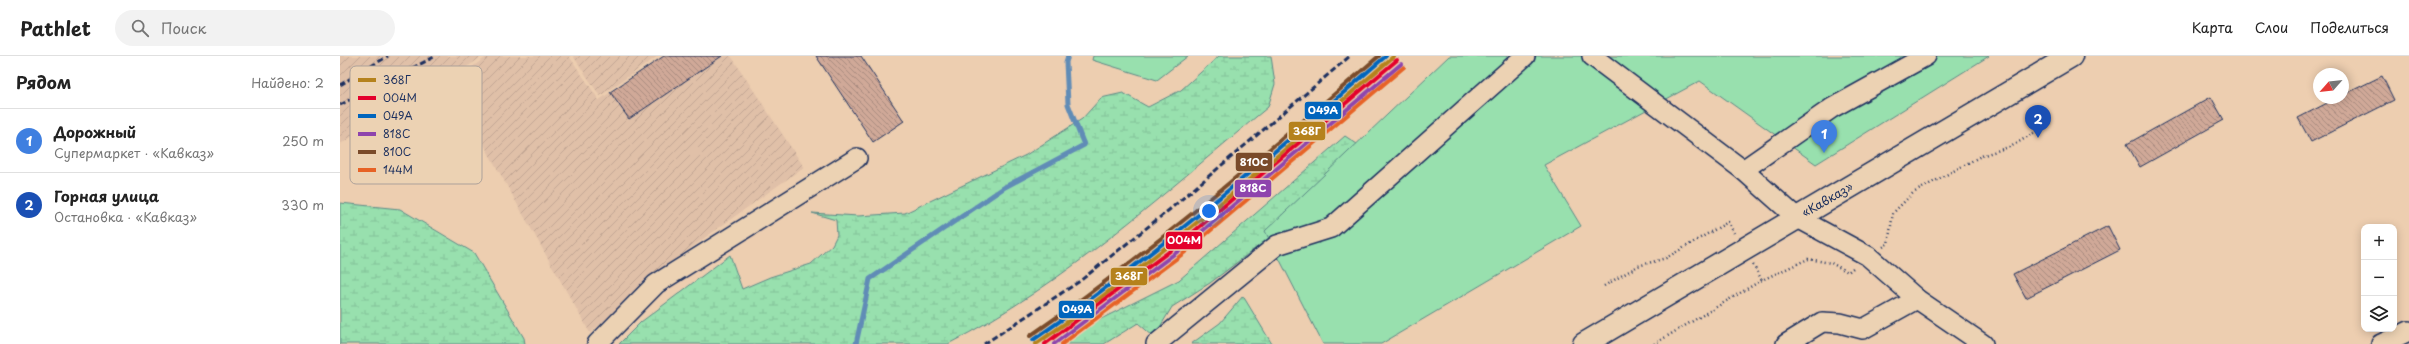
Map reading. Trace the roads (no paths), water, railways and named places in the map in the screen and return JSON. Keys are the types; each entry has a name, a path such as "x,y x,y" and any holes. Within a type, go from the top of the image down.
{"highway":[{"name":"«Кавказ»","path":"1584,344 1796,217 2071,56"}],"street":[{"path":"1156,344 1277,245 1331,228 1525,56"},
{"path":"1592,56 1743,170 1796,217 1868,256 1917,299 1975,341"},
{"path":"1743,170 1832,108 1926,56"},
{"path":"597,344 656,284 856,158"},
{"path":"1786,344 1822,322 1840,323 1862,329 1917,299"},
{"path":"2381,344 2409,331"}],"waterway":[{"path":"856,344 870,279 1005,187 1084,145 1068,104 1066,62 1068,56"}],"railway":[{"path":"371,66 388,56"},
{"path":"416,66 436,56"},
{"path":"984,344 1080,281 1169,210 1350,56"},
{"path":"340,85 350,79"},
{"path":"340,105 350,100"}],"place":[{"name":"Горная улица","path":"2038,138"},
{"name":"Дорожный","path":"1824,153"}]}
